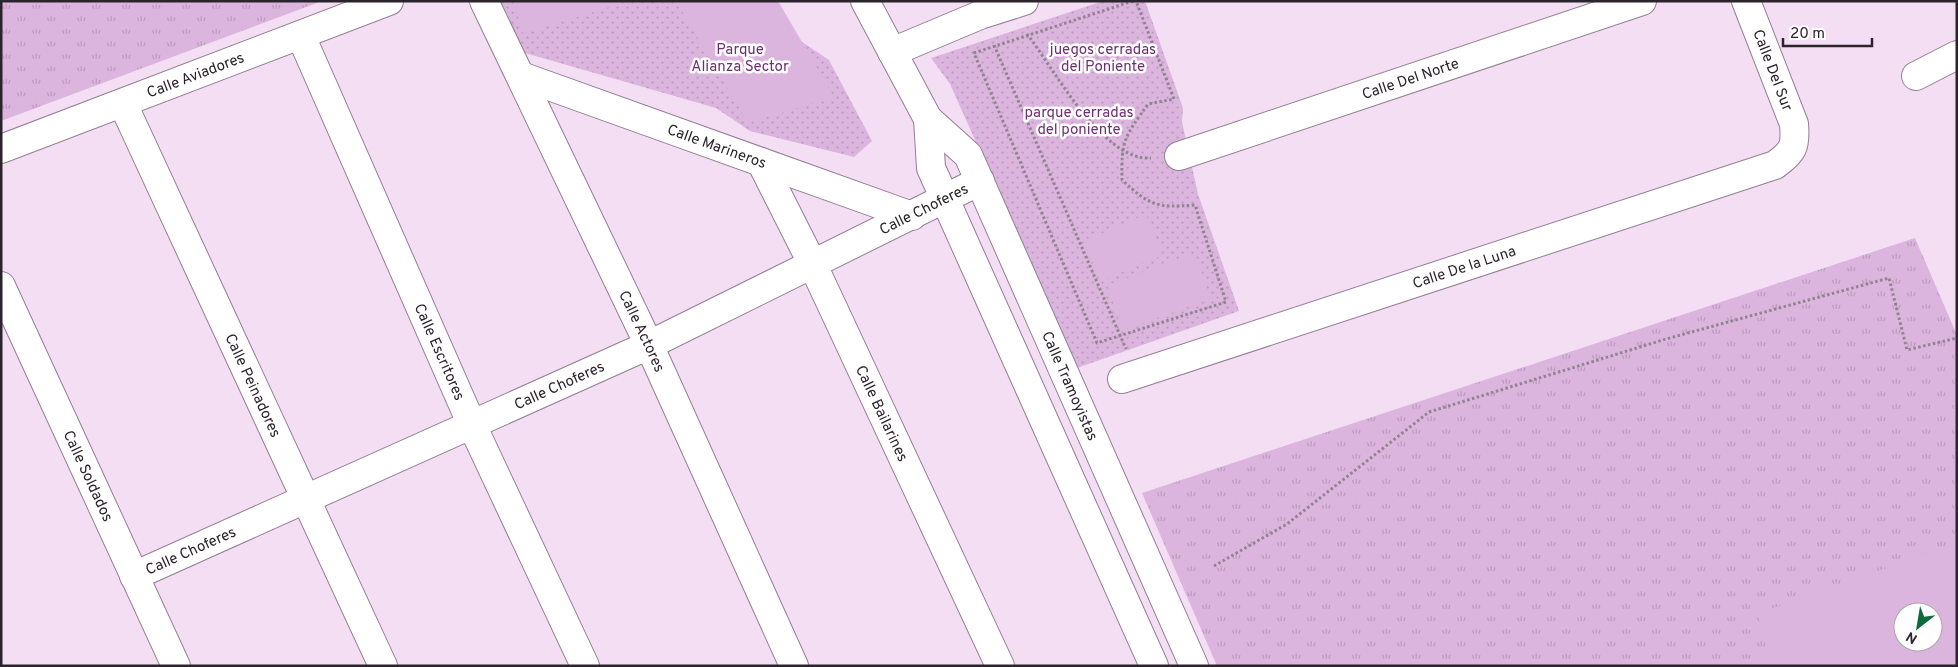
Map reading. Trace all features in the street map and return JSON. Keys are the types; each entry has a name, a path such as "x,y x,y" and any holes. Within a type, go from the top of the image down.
{"street":[{"name":"Calle Aviadores","path":"1,149 389,1"},
{"name":"Calle Actores","path":"484,1 649,345 794,666"},
{"name":"Calle Tramoyistas","path":"865,1 928,119 968,155 1194,666"},
{"name":"Calle Del Norte","path":"1179,156 1642,1"},
{"name":"Calle Del Sur","path":"1746,1 1794,124 1796,141"},
{"path":"892,52 1002,8"},
{"name":"Calle Escritores","path":"301,36 472,425 585,666"},
{"path":"1916,76 1957,55"},
{"name":"Calle Marineros","path":"521,76 912,216"},
{"name":"Calle Peinadores","path":"123,104 383,666"},
{"name":"Calle Tramoyistas","path":"928,119 931,168 1154,666"},
{"name":"Calle De la Luna","path":"1130,377 1775,165 1789,155 1796,141"},
{"name":"Calle Bailarines","path":"761,162 812,263 1000,666"},
{"name":"Calle Choferes","path":"134,576 649,345 980,181"},
{"name":"Calle Soldados","path":"1,286 176,666"}],"path":[{"path":"1134,1 1174,99 1148,104 1126,135 1122,150 1122,180 1142,199 1165,207 1195,205 1226,302 1097,343 974,53 1027,34 1134,1"},
{"path":"1002,8 1027,34 1082,111 1102,135 1122,150 1146,158 1179,156"},
{"path":"1002,8 994,46 1120,336 1130,377"},
{"path":"1214,566 1287,524 1429,412 1666,339 1889,278 1907,350 1957,338"}],"green space":[{"path":"1,1 322,1 1,121"},
{"name":"Parque Alianza Sector","path":"495,1 772,1 793,36 829,60 872,141 854,157 750,131 716,108 518,51"},
{"path":"513,1 618,1 619,4 523,34"},
{"path":"676,1 778,1 834,97 748,123"},
{"name":"parque cerradas del poniente","path":"1103,1 1145,1 1183,108 1182,122 1198,194 1239,311 1077,368 950,84 931,58"},
{"path":"1146,214 1163,255 1101,281 1084,241"},
{"path":"1915,238 1957,335 1957,666 1217,666 1142,493"},
{"path":"1195,253 1211,299 1123,330 1107,285"},
{"path":"1957,543 1957,666 1775,666 1757,614"}],"park label":[{"name":"juegos cerradas del Poniente","path":"1103,58"}]}
